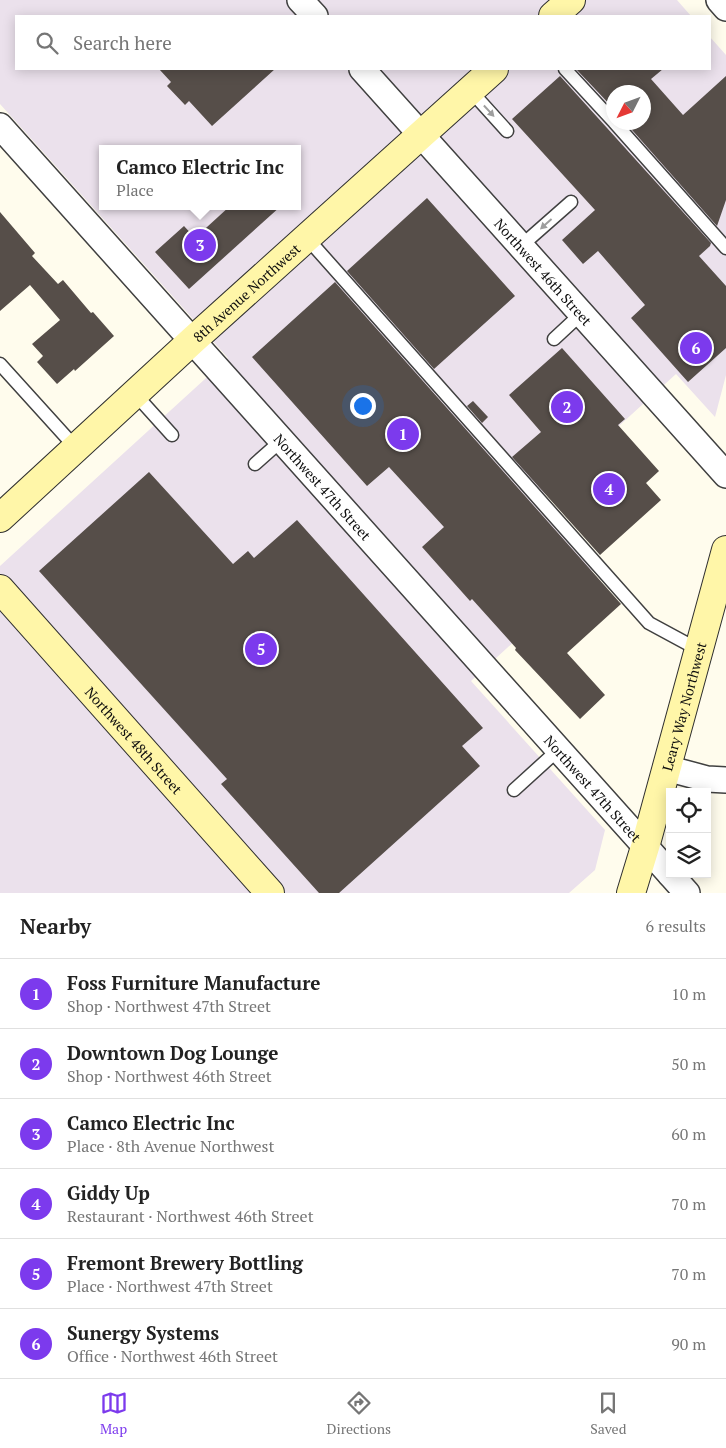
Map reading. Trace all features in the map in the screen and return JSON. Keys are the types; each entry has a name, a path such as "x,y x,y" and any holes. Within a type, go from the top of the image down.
{"main road":[{"path":"553,15 571,0"},
{"name":"8th Avenue Northwest","path":"0,518 306,237 493,70"},
{"name":"Leary Way Northwest","path":"631,893 726,550"},
{"name":"Northwest 48th Street","path":"0,589 270,893"}],"street":[{"path":"300,0 314,15"},
{"path":"718,0 726,8"},
{"name":"Northwest 46th Street","path":"363,70 726,475"},
{"name":"Northwest 47th Street","path":"0,126 666,870"},
{"path":"666,768 707,779 726,780"},
{"name":"Northwest 47th Street","path":"674,878 687,893"}],"lane":[{"path":"566,70 606,113"},
{"path":"470,90 508,131"},
{"path":"621,130 726,248"},
{"path":"521,246 571,202"},
{"path":"306,237 649,623 698,650"},
{"path":"554,338 582,313"},
{"path":"0,364 76,448"},
{"path":"135,394 172,435"},
{"path":"255,464 282,440"},
{"path":"514,790 558,750"}],"shaded area":[{"path":"0,0 677,0 690,15 15,15 15,70 711,70 711,38 726,55 726,375 715,417 676,374 542,496 600,563 471,681 605,830 595,870 569,893 0,893 0,566 228,358 0,104"}],"building":[{"path":"160,70 274,70 212,126 189,101 185,105 167,86 171,82"},
{"path":"577,70 662,70 651,79 683,115 726,76 726,200 717,226 632,130 651,130 651,85 606,85 606,101"},
{"path":"560,76 606,127 606,130 609,130 711,243 699,256 726,286 726,348 688,382 631,318 645,305 598,251 583,264 562,240 595,210 512,119"},
{"path":"427,198 515,296 434,369 347,271"},
{"path":"226,210 277,210 189,289 155,252 184,226 195,238"},
{"path":"0,212 35,253 32,256 58,284 63,280 91,313 93,312 114,336 75,371 74,369 57,384 37,362 43,356 32,344 60,320 30,285 0,311"},
{"path":"335,282 621,604 567,653 605,695 580,719 515,650 516,648 472,599 470,601 422,547 444,527 389,467 367,486 252,357"},
{"path":"562,348 625,419 618,425 659,471 646,483 661,500 600,555 512,457 541,432 509,395"},
{"path":"473,401 488,417 482,423 467,406"},
{"path":"149,472 233,564 248,551 254,558 297,520 483,728 462,746 480,766 339,893 319,893 221,784 227,779 39,571"}],"place":[{"name":"Camco Electric Inc","path":"200,245"},
{"name":"Sunergy Systems","path":"696,348"},
{"name":"Downtown Dog Lounge","path":"567,407"},
{"name":"Foss Furniture Manufacture","path":"403,434"},
{"name":"Giddy Up","path":"609,489"},
{"name":"Fremont Brewery Bottling","path":"261,649"}]}
